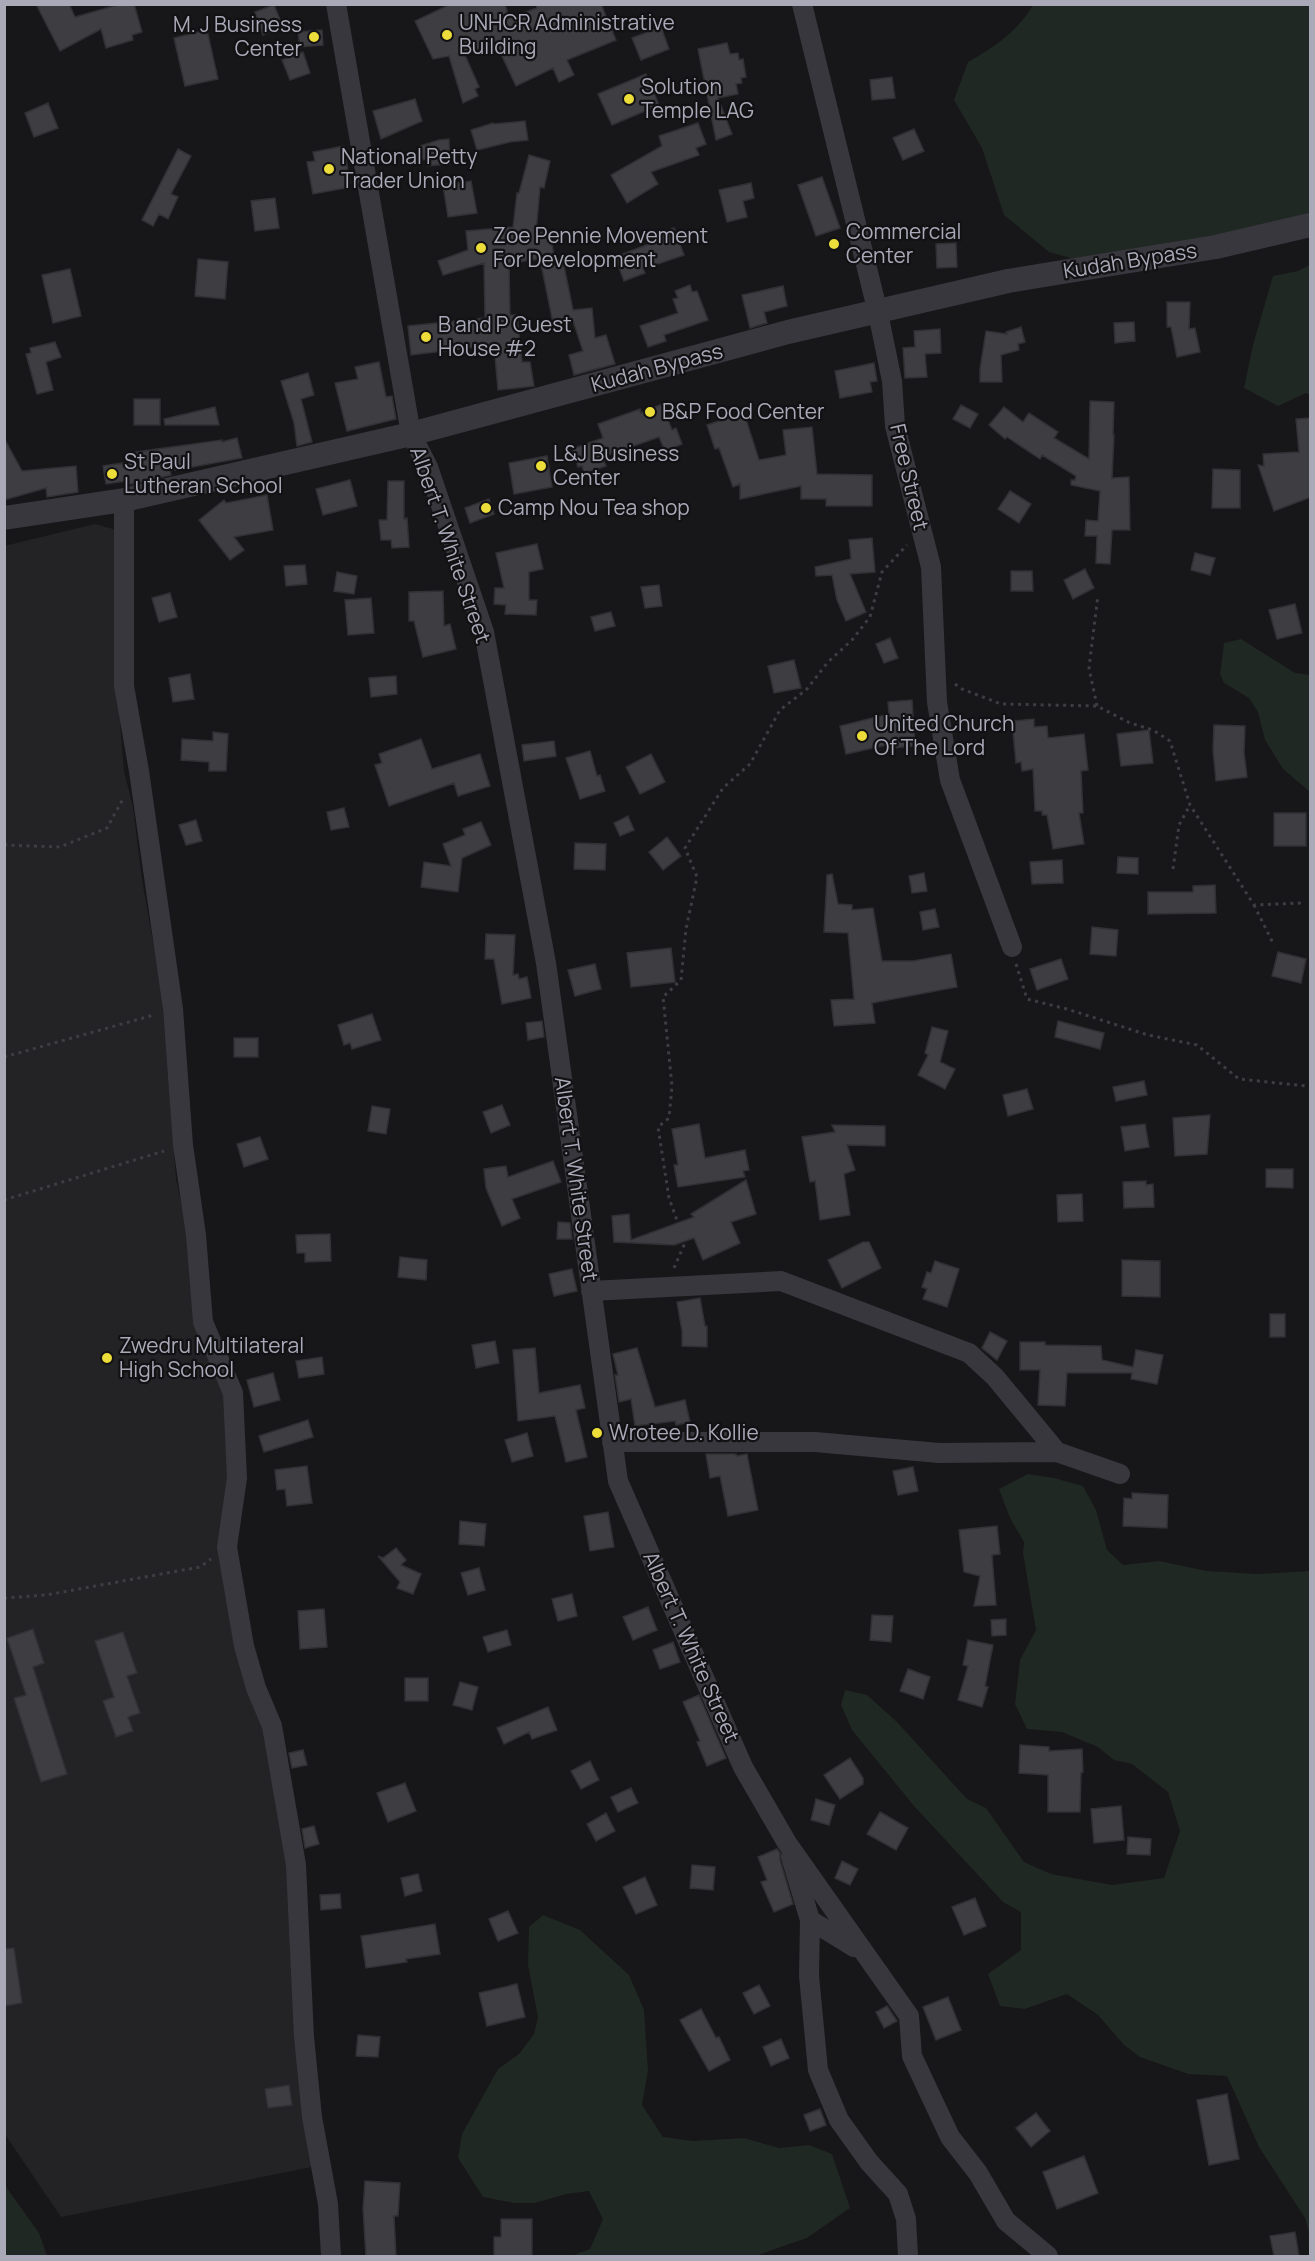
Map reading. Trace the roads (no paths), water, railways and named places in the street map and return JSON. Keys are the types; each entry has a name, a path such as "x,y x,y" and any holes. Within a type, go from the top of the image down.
{"street":[{"name":"Albert T. White Street","path":"336,4 411,434 428,467 484,632 546,963 618,1480 743,1767 787,1843 909,2016 912,2056 950,2137 978,2173 1006,2221 1048,2256"},
{"name":"Free Street","path":"802,4 878,313 892,381 895,426 931,567 937,702 950,780 1011,948"},
{"name":"Kudah Bypass","path":"4,518 124,500 411,434 788,332 878,313 1008,281 1216,247 1311,225"},
{"path":"124,500 124,686 140,771 173,1009 183,1145 196,1235 202,1322 233,1393 237,1478 227,1547 244,1647 256,1688 272,1726 296,1864 304,2037 312,2117 328,2204 331,2256"},
{"path":"591,1291 781,1281 969,1353 994,1377 1057,1452"},
{"path":"612,1442 815,1442 939,1454 1057,1452 1120,1474"},
{"path":"787,1843 810,1920 809,1976 818,2070 839,2120 869,2162 898,2194 906,2219 908,2256"},
{"path":"810,1920 862,1952"}],"place":[{"name":"UNHCR Administrative Building","path":"447,35"},
{"name":"M. J Business Center","path":"314,37"},
{"name":"Solution Temple LAG","path":"629,99"},
{"name":"National Petty Trader Union","path":"329,169"},
{"name":"Commercial Center","path":"834,244"},
{"name":"Zoe Pennie Movement For Development","path":"481,248"},
{"name":"B and P Guest House #2","path":"426,337"},
{"name":"B&P Food Center","path":"650,412"},
{"name":"L&J Business Center","path":"541,466"},
{"name":"St Paul Lutheran School","path":"112,474"},
{"name":"Camp Nou Tea shop","path":"486,508"},
{"name":"United Church Of The Lord","path":"862,736"},
{"name":"Zwedru Multilateral High School","path":"107,1358"},
{"name":"Wrotee D. Kollie","path":"597,1433"}]}
